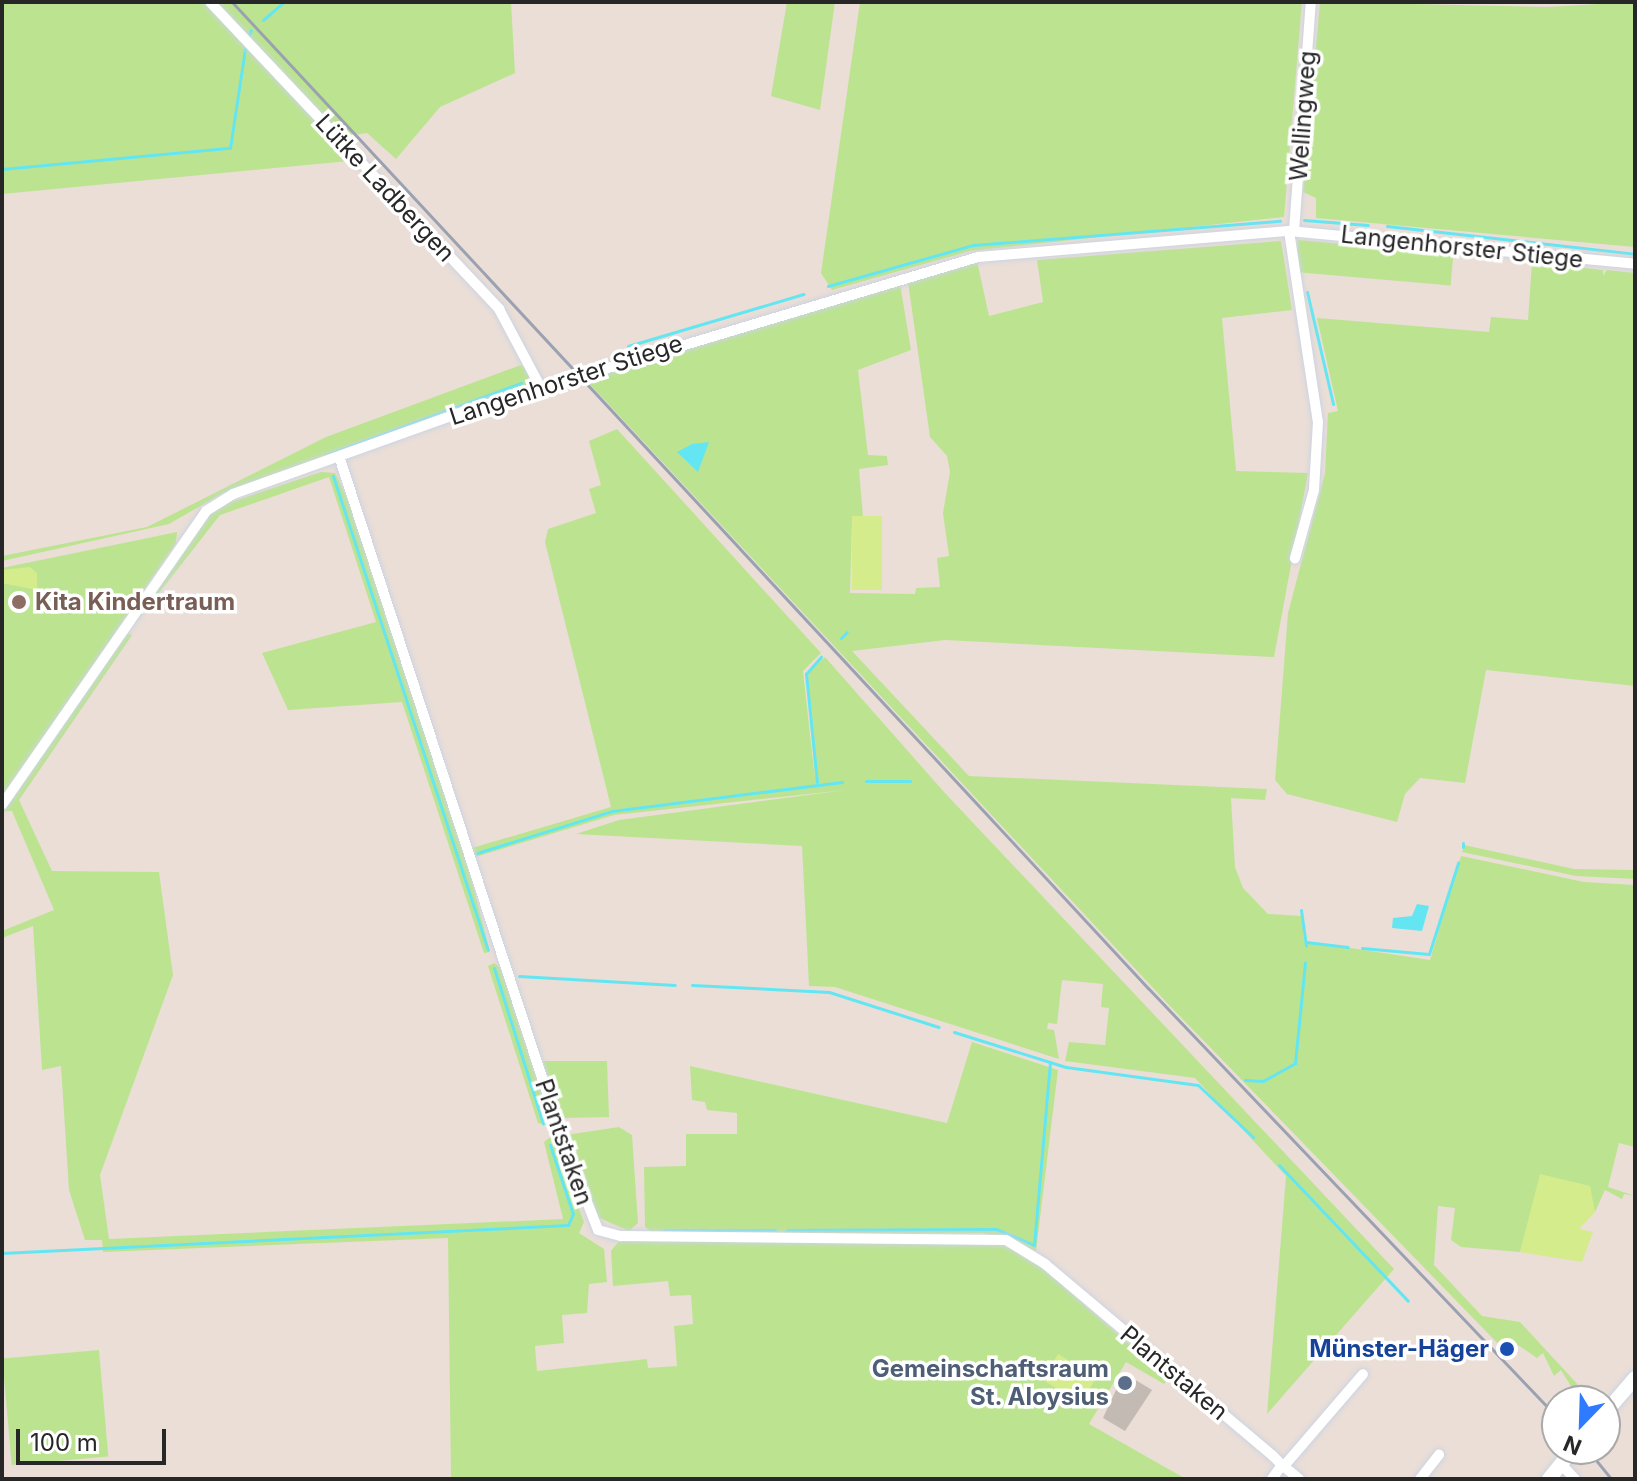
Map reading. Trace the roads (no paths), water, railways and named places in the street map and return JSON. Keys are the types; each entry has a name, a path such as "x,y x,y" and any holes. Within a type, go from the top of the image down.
{"main road":[{"path":"1621,1394 1635,1378"}],"street":[{"name":"Lütke Ladbergen","path":"210,2 499,309 541,388"},
{"name":"Wellingweg","path":"1291,231 1311,2"},
{"name":"Langenhorster Stiege","path":"2,805 198,519 233,494 541,388 966,259 1291,231 1635,264"},
{"path":"1291,231 1318,422 1314,490 1295,558"},
{"name":"Plantstaken","path":"340,459 564,1145 598,1230 621,1236 1006,1240 1045,1264 1299,1479"},
{"path":"1272,1479 1363,1374"},
{"path":"1420,1479 1439,1455"}],"water":[{"path":"709,442 698,472 677,452 692,444"},
{"path":"1417,904 1429,906 1422,931 1392,928 1393,918 1412,916"}],"waterway":[{"path":"263,20 284,2"},
{"path":"249,35 251,30"},
{"path":"2,169 230,148 245,49"},
{"path":"1304,220 1368,225"},
{"path":"828,286 973,245 1280,221"},
{"path":"1387,226 1635,254"},
{"path":"1307,292 1333,404"},
{"path":"628,346 803,294"},
{"path":"326,455 521,383"},
{"path":"333,476 488,949"},
{"path":"841,638 847,632"},
{"path":"817,782 806,674 821,657"},
{"path":"866,781 910,781"},
{"path":"477,853 612,811 842,782"},
{"path":"1362,948 1429,954 1458,863"},
{"path":"1301,910 1306,946"},
{"path":"1306,942 1348,947"},
{"path":"1245,1080 1263,1081 1295,1063 1305,962"},
{"path":"494,968 543,1123"},
{"path":"519,976 675,985"},
{"path":"692,985 829,992 939,1027"},
{"path":"954,1032 1066,1067 1198,1085 1253,1137"},
{"path":"787,1230 996,1229 1034,1245 1050,1062"},
{"path":"2,1253 568,1225 573,1214 550,1145"},
{"path":"1279,1165 1408,1301"},
{"path":"664,1230 775,1230"}],"railway":[{"path":"232,2 1148,988 1541,1400"},
{"path":"1600,1465 1611,1479"}],"place":[{"name":"Kita Kindertraum","path":"19,602"},
{"name":"Münster-Häger","path":"1507,1349"},
{"name":"Gemeinschaftsraum St. Aloysius","path":"1125,1383"}]}
